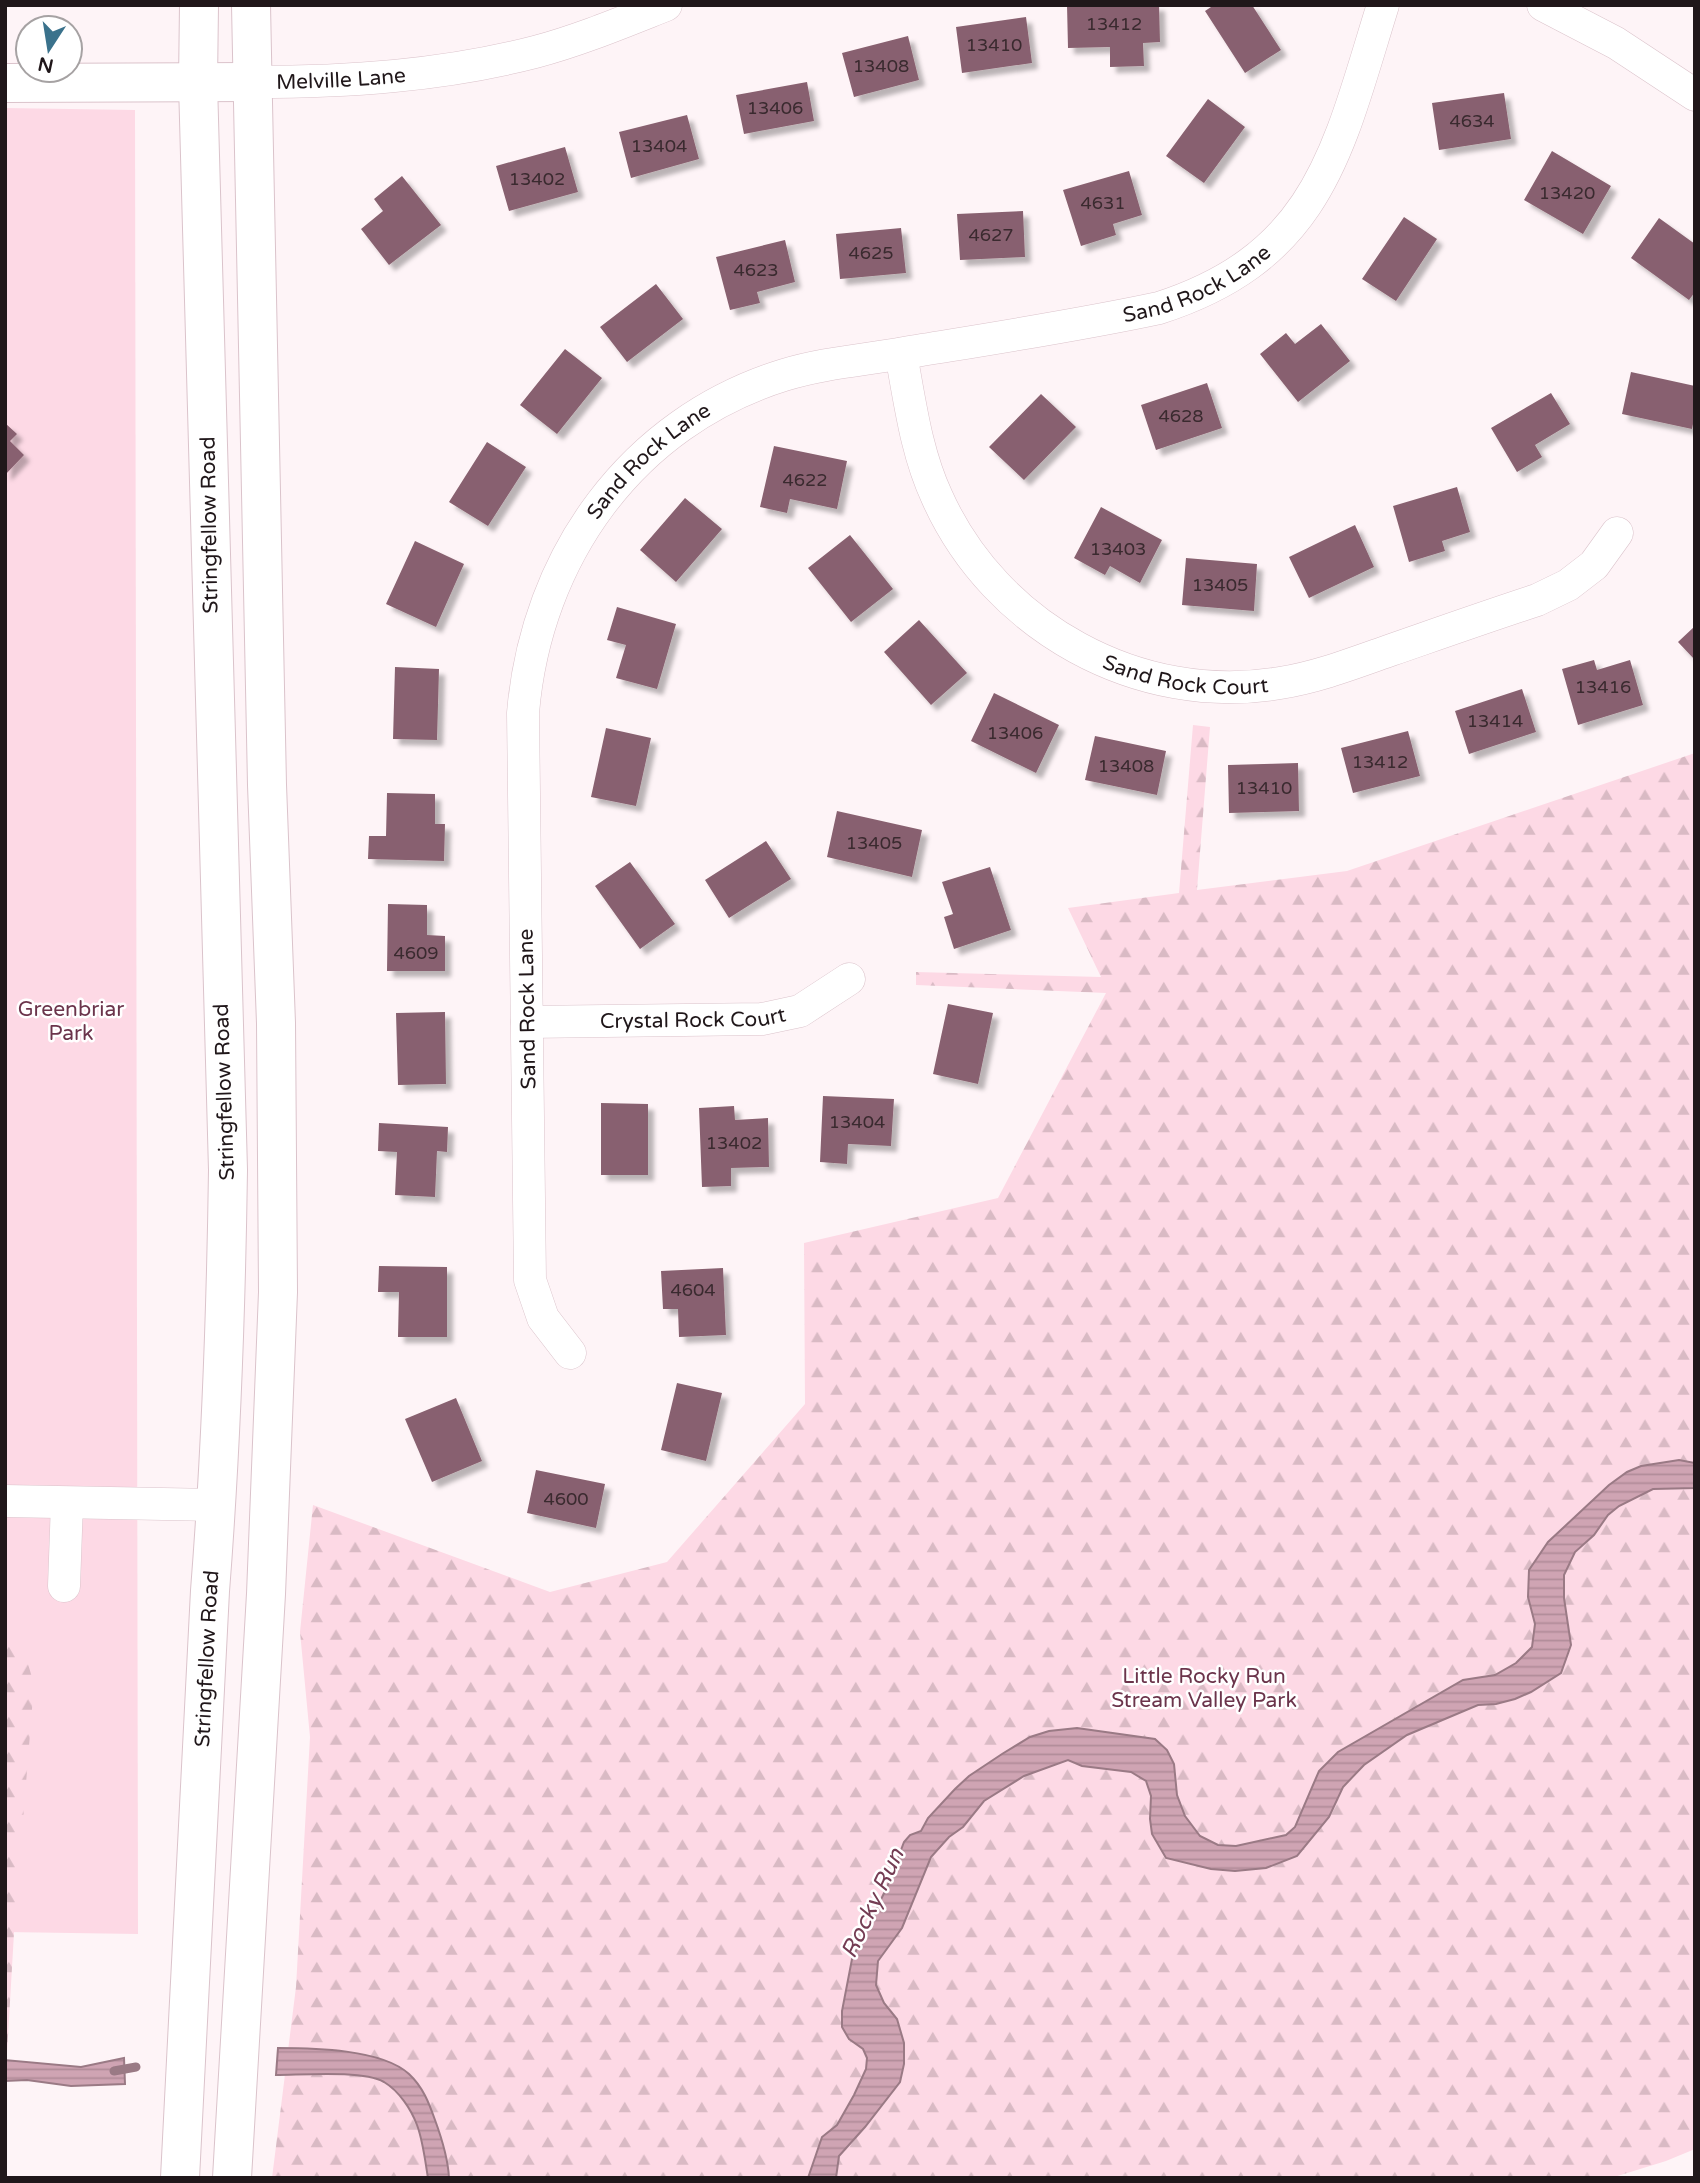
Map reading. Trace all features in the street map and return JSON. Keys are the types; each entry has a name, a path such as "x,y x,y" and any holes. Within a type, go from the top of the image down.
{"main road":[{"name":"Stringfellow Road","path":"180,2178 216,1506 226,1293 228,1170 198,5"},
{"path":"232,2178 267,1594 278,1292 276,1023 267,785 251,5"},
{"name":"Melville Lane","path":"5,83 252,82"}],"street":[{"name":"Melville Lane","path":"252,82 356,79 476,65 601,31 666,5"},
{"name":"Sand Rock Lane","path":"569,1353 543,1318 530,1280 523,713 534,642 544,609 559,572 576,541 602,502 641,458 668,435 706,409 745,390 813,367 1159,308 1188,299 1237,272 1280,237 1300,214 1322,180 1343,134 1383,5"},
{"path":"1543,5 1616,43 1695,94"},
{"name":"Sand Rock Court","path":"901,354 925,468 947,519 974,561 1012,603 1052,634 1109,663 1154,678 1194,685 1239,687 1279,683 1324,673 1547,595 1594,565 1617,533"},
{"name":"Crystal Rock Court","path":"527,1022 762,1018 800,1011 849,979"},
{"path":"5,1501 216,1506"},
{"path":"64,1586 67,1503"}],"green space":[{"name":"Greenbriar Park","path":"5,108 135,110 138,1934 5,1932"},
{"name":"Little Rocky Run Stream Valley Park","path":"1193,725 1210,727 1197,890 1347,871 1695,753 1695,2149 1611,2178 272,2178 296,1987 310,1737 300,1632 313,1505 550,1592 667,1562 805,1404 804,1243 998,1198 1106,993 916,985 916,972 1101,977 1068,908 1179,893"},
{"path":"5,1633 19,1634 34,1684 14,1933 5,2088"}],"shaded area":[{"path":"1679,1460 1695,1463 1695,1488 1653,1489 1619,1506 1575,1552 1564,1575 1564,1598 1571,1645 1561,1673 1515,1699 1478,1705 1407,1735 1364,1765 1343,1787 1329,1817 1297,1856 1266,1868 1235,1871 1211,1869 1166,1858 1152,1834 1151,1796 1146,1781 1131,1772 1082,1766 1068,1760 1024,1776 984,1801 963,1827 949,1837 931,1857 902,1928 878,1961 876,1985 884,2003 897,2019 904,2043 904,2064 900,2082 839,2156 836,2178 808,2178 822,2137 837,2125 866,2069 867,2058 863,2049 849,2039 842,2027 842,2011 852,1959 887,1887 904,1842 910,1835 921,1831 928,1818 969,1776 1030,1737 1049,1731 1077,1728 1155,1739 1167,1750 1174,1764 1177,1795 1185,1816 1200,1836 1218,1845 1236,1846 1286,1835 1295,1827 1319,1771 1338,1752 1463,1680 1495,1675 1516,1663 1532,1647 1535,1624 1528,1597 1529,1570 1548,1542 1609,1485 1627,1472 1641,1466"},
{"path":"278,2048 365,2055 382,2059 409,2074 422,2090 430,2107 440,2134 449,2178 428,2178 421,2138 414,2119 395,2090 384,2082 362,2076 276,2075"},
{"path":"124,2058 125,2084 71,2086 27,2080 5,2081 5,2060 81,2067"}],"building":[{"path":"1067,5 1159,5 1160,42 1143,43 1144,66 1110,67 1110,47 1068,48"},
{"path":"1214,5 1252,5 1281,50 1245,73 1205,11"},
{"path":"1026,17 1032,63 962,73 956,27"},
{"path":"908,36 919,80 854,97 842,53"},
{"path":"807,82 814,121 744,134 736,95"},
{"path":"1504,93 1511,139 1439,150 1432,103"},
{"path":"1208,99 1245,127 1204,183 1166,156"},
{"path":"687,115 699,159 631,178 619,132"},
{"path":"565,147 578,192 509,211 496,166"},
{"path":"1552,151 1611,186 1583,234 1524,200"},
{"path":"1129,171 1142,215 1113,224 1116,235 1081,246 1063,190"},
{"path":"402,176 441,225 389,265 361,229 383,211 374,199"},
{"path":"1023,211 1025,257 960,260 957,214"},
{"path":"1404,217 1437,239 1396,301 1362,279"},
{"path":"1659,218 1695,244 1695,292 1689,300 1631,258"},
{"path":"901,228 906,273 840,279 836,234"},
{"path":"785,240 795,282 757,292 760,303 730,310 716,257"},
{"path":"656,284 683,319 627,362 600,327"},
{"path":"1321,324 1350,361 1298,402 1260,354 1286,333 1295,344"},
{"path":"565,349 602,378 557,434 520,405"},
{"path":"1631,372 1695,386 1692,429 1622,414"},
{"path":"1207,383 1222,428 1156,450 1141,405"},
{"path":"1551,393 1570,424 1535,445 1542,457 1517,472 1491,428"},
{"path":"1041,394 1076,427 1024,480 989,447"},
{"path":"5,423 17,434 10,441 24,455 5,475"},
{"path":"487,442 526,467 488,526 449,502"},
{"path":"774,446 847,461 837,509 790,499 787,513 760,507"},
{"path":"1457,487 1470,532 1442,541 1445,551 1409,562 1393,506"},
{"path":"685,498 722,529 676,582 640,550"},
{"path":"1101,507 1162,540 1140,583 1110,566 1105,575 1074,558"},
{"path":"1355,525 1374,567 1309,598 1289,557"},
{"path":"850,535 893,589 851,622 808,568"},
{"path":"415,541 464,564 436,627 386,604"},
{"path":"1186,558 1257,564 1254,611 1182,605"},
{"path":"617,607 676,624 657,689 616,678 626,645 607,640"},
{"path":"919,620 967,673 931,705 884,652"},
{"path":"1695,626 1695,660 1678,642"},
{"path":"1594,660 1597,670 1630,660 1643,705 1578,725 1562,669"},
{"path":"395,667 439,669 437,740 393,739"},
{"path":"1522,689 1536,732 1469,754 1455,711"},
{"path":"994,693 1059,725 1036,773 971,741"},
{"path":"606,728 651,738 636,806 591,797"},
{"path":"1408,731 1420,776 1353,793 1341,748"},
{"path":"1095,736 1166,751 1157,795 1085,780"},
{"path":"1298,763 1299,811 1229,813 1228,765"},
{"path":"387,793 435,794 435,824 445,824 444,861 368,859 369,836 386,836"},
{"path":"837,811 922,830 912,877 827,857"},
{"path":"766,841 791,879 729,918 705,880"},
{"path":"630,862 675,924 640,949 595,886"},
{"path":"990,867 1011,930 954,949 944,917 953,914 942,882"},
{"path":"388,904 427,905 427,935 445,936 445,971 387,971"},
{"path":"948,1004 993,1013 978,1084 933,1074"},
{"path":"445,1012 446,1084 398,1085 396,1013"},
{"path":"823,1096 894,1099 891,1146 848,1144 847,1164 820,1162"},
{"path":"601,1103 648,1104 648,1175 601,1175"},
{"path":"734,1106 735,1120 768,1118 769,1167 731,1168 731,1186 702,1187 699,1108"},
{"path":"379,1123 448,1127 447,1152 437,1151 435,1197 395,1195 397,1152 378,1151"},
{"path":"379,1266 447,1267 447,1337 398,1337 399,1292 378,1292"},
{"path":"723,1268 726,1335 679,1337 678,1309 663,1309 661,1271"},
{"path":"677,1383 722,1393 706,1461 661,1450"},
{"path":"456,1398 482,1461 432,1482 405,1419"},
{"path":"536,1470 605,1484 596,1528 527,1513"}],"waterway":[{"name":"Rocky Run","path":"114,2071 136,2067"}]}
